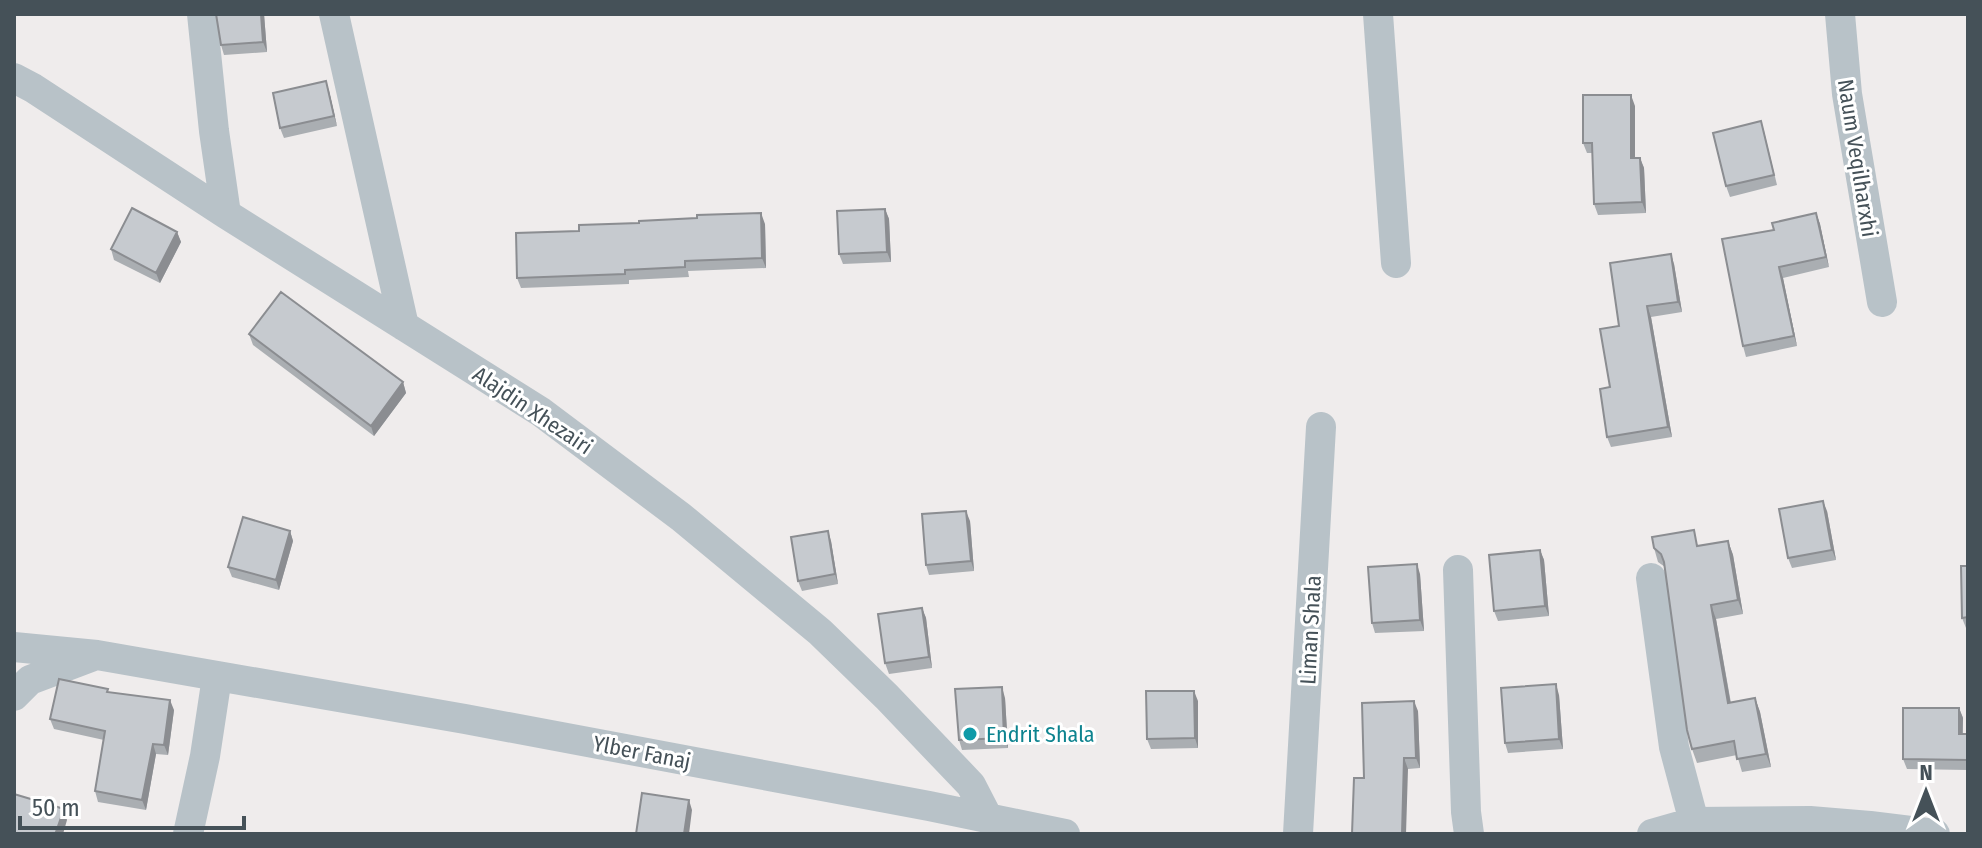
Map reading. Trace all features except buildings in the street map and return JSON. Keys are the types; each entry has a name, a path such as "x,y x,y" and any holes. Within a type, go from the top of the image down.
{"street":[{"path":"202,14 226,214"},
{"path":"334,14 404,326"},
{"path":"1378,14 1396,263"},
{"name":"Naum Veqilharxhi","path":"1840,14 1847,94 1882,302"},
{"name":"Alajdin Xhezairi","path":"14,78 541,412 681,517 820,632 887,697 962,774 988,818"},
{"name":"Liman Shala","path":"1298,834 1321,427"},
{"path":"1458,570 1469,834"},
{"path":"1651,578 1674,747 1694,822"},
{"name":"Ylber Fanaj","path":"14,647 97,655 465,719 988,818 1051,833"},
{"path":"14,696 30,680 97,655"},
{"path":"188,834 205,756 217,677"},
{"path":"1652,834 1694,822 1810,821 1935,834"}],"place":[{"name":"Endrit Shala","path":"970,734"}]}
